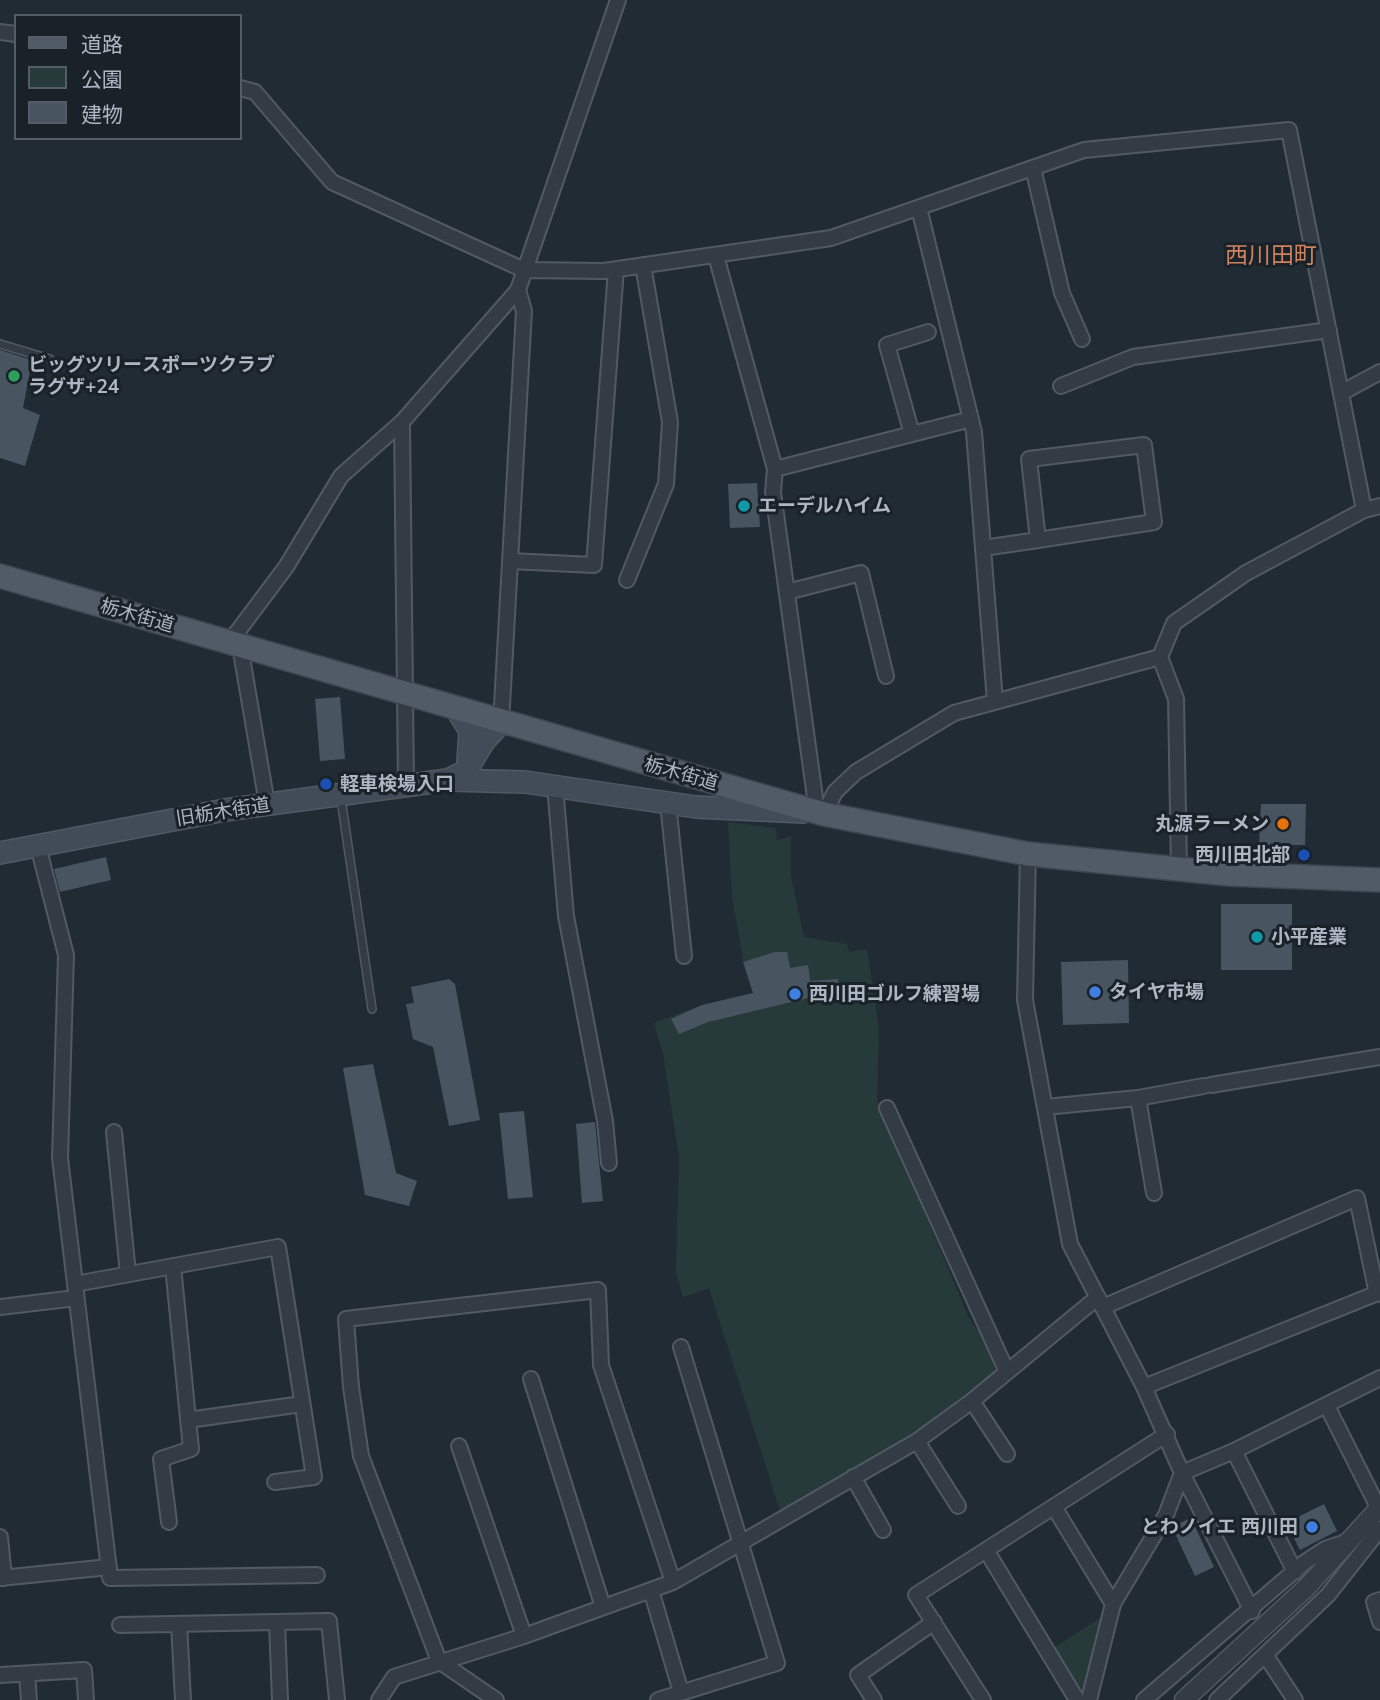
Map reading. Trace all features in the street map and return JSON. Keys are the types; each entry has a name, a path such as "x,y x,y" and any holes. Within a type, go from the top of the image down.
{"main road":[{"name":"栃木街道","path":"0,576 501,723 820,813 1028,854 1179,870 1380,880"},
{"path":"457,709 470,731 471,754 457,776"},
{"path":"457,776 501,723"},
{"path":"457,776 529,774 660,793 668,803"},
{"name":"旧栃木街道","path":"0,853 267,804 406,786 457,776 525,782 668,803 820,813"}],"street":[{"path":"267,804 234,645 286,567 341,476 402,422 518,290 618,0"},
{"path":"242,89 255,92 332,182 524,270 616,269 831,238 1084,150 1289,130 1364,510"},
{"path":"1033,168 1062,293 1082,339"},
{"path":"919,208 971,419 995,702"},
{"path":"716,256 775,470 773,492 820,813"},
{"path":"627,580 666,484 670,422 643,265"},
{"path":"510,561 594,565 616,269"},
{"path":"501,723 524,311 518,290"},
{"path":"1061,386 1133,357 1329,330"},
{"path":"912,434 887,345 928,332"},
{"path":"1341,393 1380,372"},
{"path":"775,470 971,419"},
{"path":"402,422 406,786"},
{"path":"983,548 1038,540 1154,522 1144,445 1029,459 1038,540"},
{"path":"1179,870 1176,699 1160,657 1174,622 1246,573 1364,510 1380,506"},
{"path":"787,592 861,573 886,676"},
{"path":"820,813 835,792 856,772 954,713 1160,657"},
{"path":"555,786 566,916 605,1121 610,1163"},
{"path":"668,803 684,956"},
{"path":"38,846 66,955 60,1158 110,1578 317,1575"},
{"path":"1028,854 1025,1000 1070,1244 1144,1387 1182,1473 1252,1611"},
{"path":"1045,1107 1138,1098 1380,1057"},
{"path":"1138,1098 1154,1193"},
{"path":"887,1108 1007,1372"},
{"path":"114,1132 128,1274"},
{"path":"379,1700 394,1677 524,1636 673,1582 917,1441 1100,1302 1357,1198 1378,1293 1144,1387"},
{"path":"0,1307 76,1291 128,1274 278,1247 314,1477 275,1482"},
{"path":"169,1522 161,1460 191,1449 173,1266"},
{"path":"496,1700 439,1661 361,1456 351,1387 346,1319 598,1290 601,1365 673,1582"},
{"path":"658,1700 777,1663 681,1347"},
{"path":"1089,1700 1113,1604 1166,1515 1182,1473 1234,1451 1380,1378"},
{"path":"531,1379 603,1607"},
{"path":"972,1401 1007,1454"},
{"path":"188,1420 302,1404"},
{"path":"1184,1700 1307,1587 1379,1508 1327,1406"},
{"path":"984,1700 916,1595 1167,1434"},
{"path":"917,1441 958,1506"},
{"path":"459,1446 524,1636"},
{"path":"1234,1451 1295,1572"},
{"path":"853,1477 883,1530"},
{"path":"1054,1507 1113,1604"},
{"path":"1217,1700 1328,1595 1380,1529"},
{"path":"0,1537 2,1578 109,1567"},
{"path":"1144,1700 1295,1572 1325,1549 1350,1541"},
{"path":"986,1550 1077,1700"},
{"path":"651,1590 681,1692"},
{"path":"1380,1600 1374,1602 1380,1622"},
{"path":"120,1625 329,1620 337,1700"},
{"path":"277,1622 280,1700"},
{"path":"874,1700 858,1675 934,1622"},
{"path":"179,1623 183,1700"},
{"path":"1266,1656 1295,1700"},
{"path":"0,1675 83,1670 86,1700"},
{"path":"27,1674 29,1700"}],"lane":[{"path":"0,344 51,359"},
{"path":"340,794 372,1009"}],"green space":[{"path":"728,822 776,828 777,840 791,836 791,876 804,937 847,944 849,952 867,949 879,1028 877,1100 969,1318 992,1351 995,1373 972,1395 913,1436 780,1511 709,1288 683,1297 676,1273 679,1157 663,1054 654,1023 702,1005 756,993 744,964 732,897"},
{"path":"1103,1616 1084,1693 1052,1649"}],"building":[{"name":"ビッグツリースポーツクラブ ラグザ+24","path":"0,350 32,360 23,408 40,415 25,466 0,458"},
{"name":"エーデルハイム","path":"757,483 760,527 730,528 728,484"},
{"path":"340,697 345,759 320,761 315,699"},
{"name":"丸源ラーメン","path":"1261,804 1306,804 1305,845 1259,845"},
{"path":"106,857 111,880 60,892 54,869"},
{"name":"小平産業","path":"1221,904 1292,904 1292,970 1221,970"},
{"name":"西川田ゴルフ練習場","path":"775,952 787,952 790,968 808,965 810,981 838,979 840,996 808,998 708,1022 679,1034 671,1019 702,1005 753,993 743,962"},
{"name":"タイヤ市場","path":"1128,960 1129,1023 1063,1025 1061,962"},
{"path":"449,979 455,984 480,1120 449,1126 433,1047 413,1039 406,1004 414,1003 411,987"},
{"path":"373,1064 396,1173 417,1181 409,1206 365,1195 343,1068"},
{"path":"524,1111 533,1197 508,1199 499,1113"},
{"path":"595,1122 603,1201 582,1203 576,1124"},
{"name":"とわノイエ 西川田","path":"1324,1504 1337,1531 1300,1550 1286,1523"},
{"path":"1191,1518 1214,1567 1195,1576 1172,1527"}],"place":[{"name":"ビッグツリースポーツクラブ ラグザ+24","path":"14,376"},
{"name":"エーデルハイム","path":"744,506"},
{"name":"軽車検場入口","path":"326,784"},
{"name":"丸源ラーメン","path":"1283,824"},
{"name":"西川田北部","path":"1304,855"},
{"name":"小平産業","path":"1257,937"},
{"name":"タイヤ市場","path":"1095,992"},
{"name":"西川田ゴルフ練習場","path":"795,994"},
{"name":"とわノイエ 西川田","path":"1312,1527"}],"district":[{"name":"西川田町","path":"1271,256"}]}
